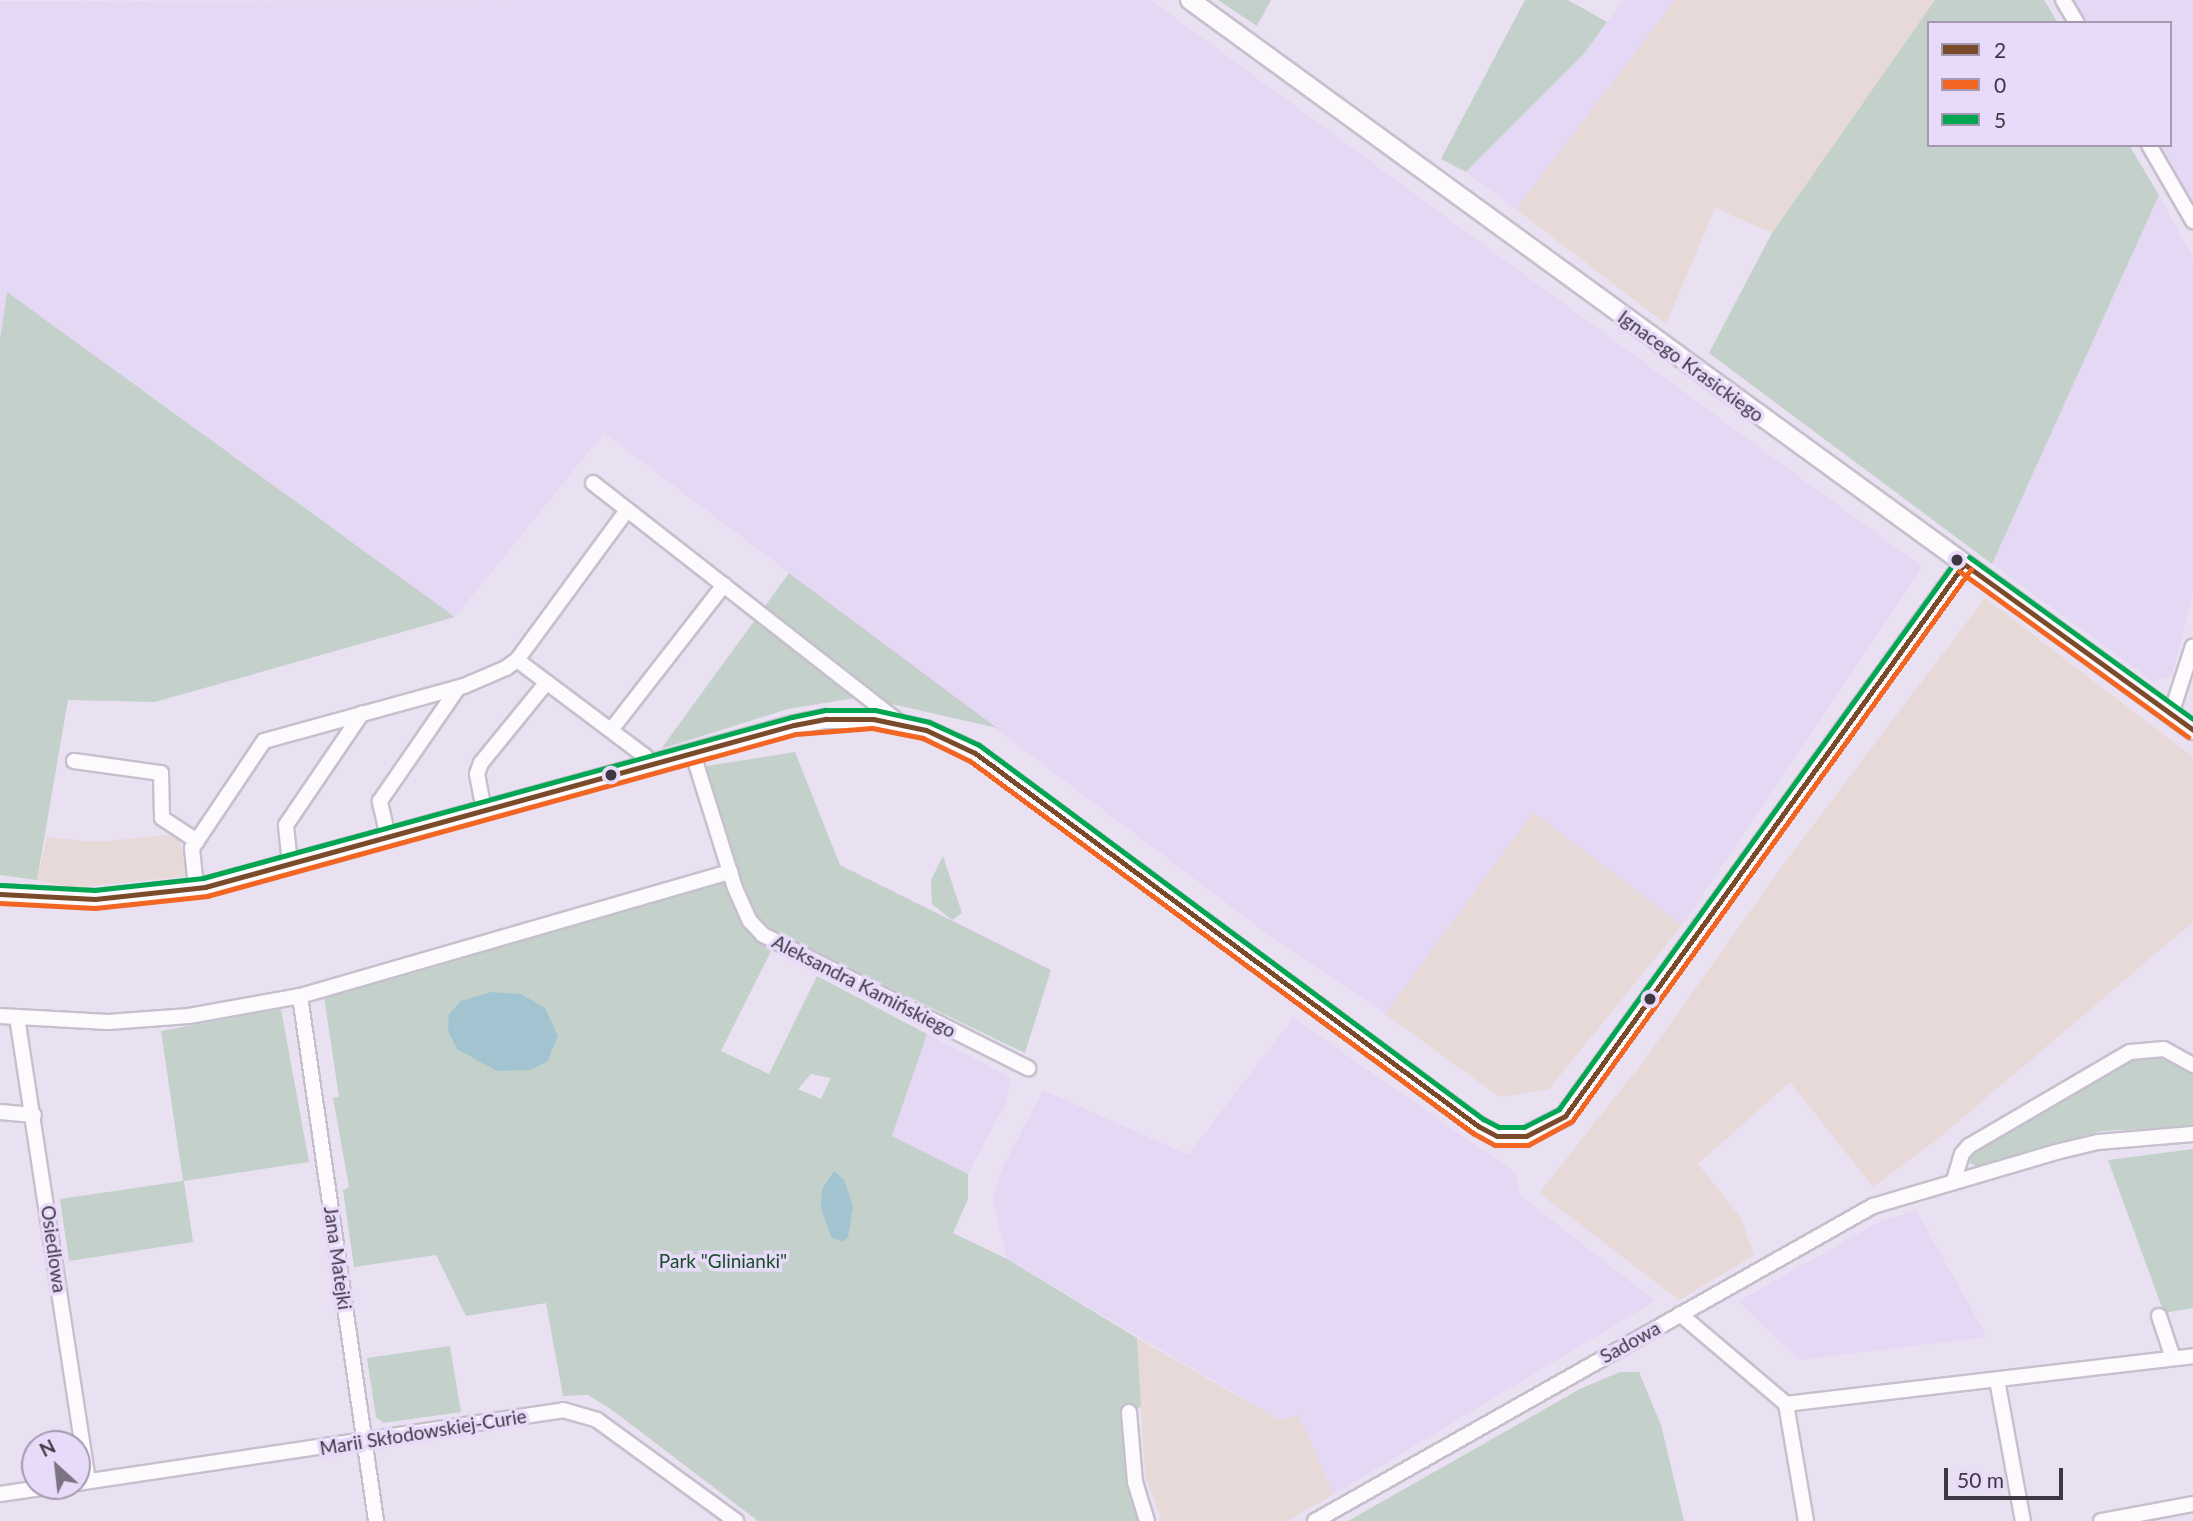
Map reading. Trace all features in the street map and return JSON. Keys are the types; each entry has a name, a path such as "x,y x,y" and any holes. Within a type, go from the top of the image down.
{"street":[{"name":"Ignacego Krasickiego","path":"1190,0 2193,730"},
{"path":"2063,0 2076,21"},
{"path":"2150,147 2193,220"},
{"path":"593,483 902,724 975,753 1478,1126 1497,1136 1526,1136 1565,1116 1964,564"},
{"path":"196,888 192,848 264,741 458,688 517,660 627,510"},
{"path":"611,730 724,585"},
{"path":"2171,714 2193,646"},
{"path":"517,660 645,756 649,765"},
{"path":"484,810 477,774 481,762 547,682"},
{"path":"388,837 380,801 458,688"},
{"path":"290,864 286,825 362,713"},
{"path":"0,894 95,899 196,888 826,719 902,724"},
{"name":"Aleksandra Kamińskiego","path":"693,754 742,905 763,935 1028,1068"},
{"path":"75,761 161,773 162,818 197,841"},
{"path":"0,1016 108,1022 175,1017 300,996 730,872"},
{"name":"Jana Matejki","path":"300,996 376,1521"},
{"name":"Osiedlowa","path":"17,1017 34,1115 76,1430"},
{"path":"1954,1180 1962,1154 1969,1146 2130,1052 2164,1049 2193,1065"},
{"path":"0,1112 34,1115"},
{"name":"Sadowa","path":"1315,1521 1873,1206 1954,1180 2098,1142 2193,1134"},
{"path":"1680,1314 1786,1404 1806,1521"},
{"path":"2159,1316 2173,1358"},
{"path":"1786,1404 2193,1356"},
{"path":"1997,1380 2023,1521"},
{"name":"Marii Skłodowskiej-Curie","path":"91,1481 578,1411 607,1426 736,1521"},
{"path":"1129,1412 1135,1482 1147,1521"},
{"path":"0,1494 21,1491"},
{"path":"2101,1521 2193,1504"}],"shaded area":[{"path":"1151,0 1922,567 1682,925 1533,812 1385,1014 1261,929 604,433 455,617 8,293 0,340 0,1"},
{"path":"1624,0 1675,0 1516,209 1466,172 1583,55"},
{"path":"1675,0 1935,0 1772,233 1715,208 1666,324 1516,209"},
{"path":"2072,0 2193,0 2193,202 2160,147 2172,147 2172,21 2085,21"},
{"path":"2159,195 2193,258 2193,595 2172,675 2154,682 1992,564"},
{"path":"1985,598 2193,757 2193,922 1939,1138 1873,1187 1790,1082 1698,1164 1741,1218 1754,1255 1679,1300 1539,1193 1643,1062 1783,865"},
{"path":"1533,812 1682,925 1549,1089 1500,1097 1385,1014"},
{"path":"178,834 188,876 74,888 37,880 47,837 96,842"},
{"path":"1293,1018 1515,1172 1520,1195 1655,1301 1334,1494 1298,1414 1281,1420 1007,1259 992,1199 1001,1171 1043,1090 1188,1155"},
{"path":"927,1034 1011,1078 1006,1102 968,1174 891,1138"},
{"path":"1916,1210 1987,1337 1799,1360 1739,1301 1879,1222"},
{"path":"1137,1338 1280,1420 1298,1414 1334,1494 1287,1521 1162,1521 1145,1475"}],"green space":[{"path":"1218,0 1271,0 1257,26"},
{"path":"1525,0 1568,0 1607,22 1583,55 1466,172 1441,159"},
{"path":"1935,0 2044,0 2057,21 1927,21 1927,147 2130,147 2159,195 1992,564 1709,353 1772,233"},
{"path":"7,292 455,617 155,702 68,700 37,880 0,875 0,340"},
{"path":"789,573 997,728 861,697 788,709 661,749"},
{"path":"795,752 840,865 1051,970 1025,1053 767,929 747,901 700,767"},
{"path":"943,856 962,913 952,920 932,904 931,880"},
{"name":"Park \"Glinianki\"","path":"725,877 771,951 721,1051 769,1074 817,976 927,1034 892,1136 968,1174 968,1199 953,1233 1007,1259 1137,1338 1141,1407 1121,1411 1141,1521 758,1521 612,1410 588,1395 563,1396 546,1303 466,1316 436,1255 354,1267 343,1190 349,1187 333,1098 339,1097 323,990 337,994 425,970","holes":["811,1074 831,1078 821,1099 798,1089"]},
{"path":"281,1009 309,1162 184,1181 193,1242 69,1261 60,1199 183,1181 161,1031"},
{"path":"2132,1056 2169,1056 2193,1073 2193,1126 2102,1131 1976,1166 1970,1163 1972,1151"},
{"path":"2193,1149 2193,1308 2164,1313 2108,1160"},
{"path":"450,1346 461,1412 383,1423 376,1417 367,1358"},
{"path":"1620,1372 1639,1372 1661,1425 1684,1521 1348,1521 1580,1389"}],"water":[{"path":"491,992 521,994 545,1008 558,1036 547,1062 530,1070 497,1071 457,1049 448,1031 449,1014 461,1001"},
{"path":"834,1171 844,1180 853,1206 848,1237 842,1242 831,1237 821,1208 822,1189"}],"transit line":[{"name":"5","path":"1969,557 2193,719"},
{"name":"5","path":"0,885 95,890 203,878 792,717 825,710 875,710 929,722 979,745 1483,1119 1499,1127 1524,1127 1559,1109 1957,559"},
{"name":"2","path":"1964,564 2193,730"},
{"name":"2","path":"0,894 95,899 205,887 794,725 826,719 873,719 926,730 975,753 1478,1126 1497,1136 1526,1136 1565,1116 1964,564"},
{"name":"0","path":"0,903 95,908 207,896 796,734 872,728 923,738 970,761 1473,1133 1495,1145 1528,1145 1572,1121 1971,569"},
{"name":"0","path":"1959,571 2188,737"}]}
